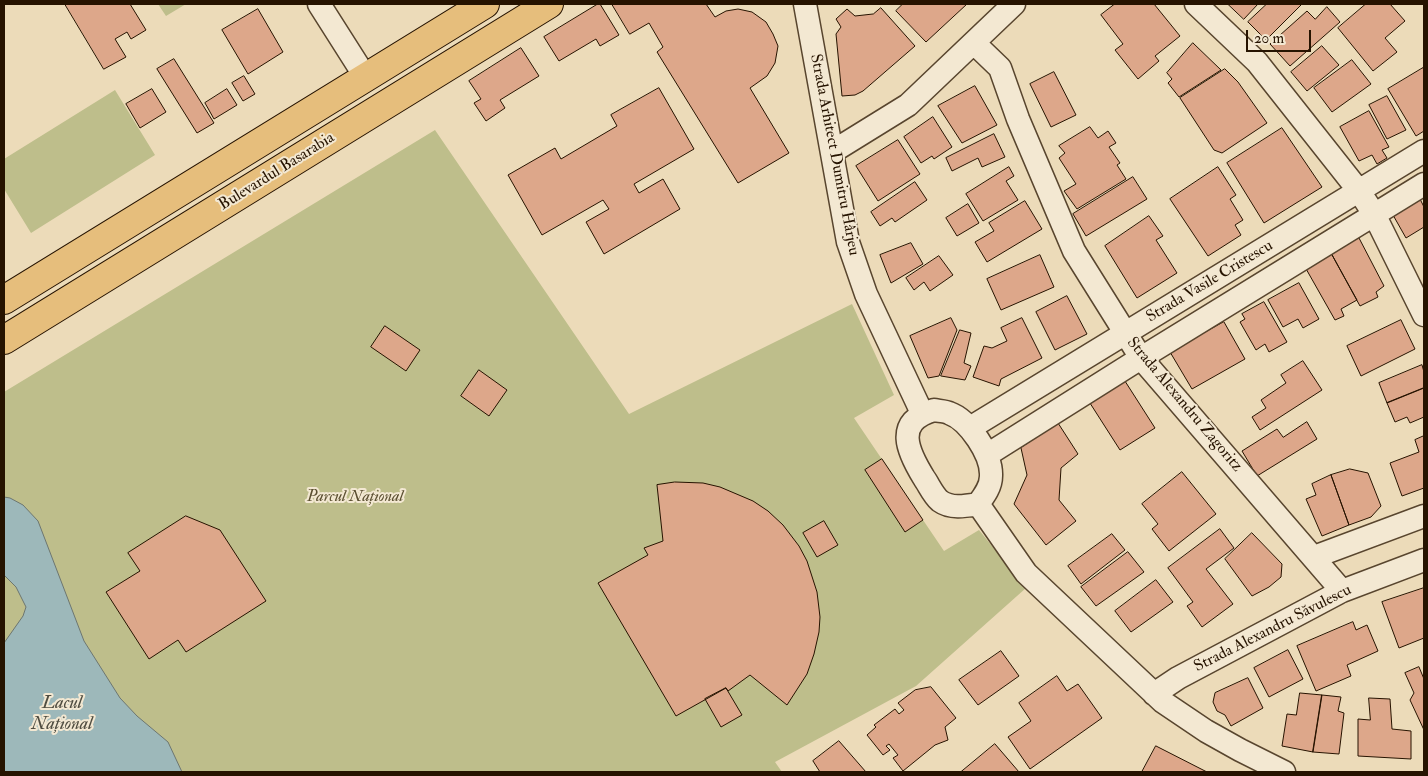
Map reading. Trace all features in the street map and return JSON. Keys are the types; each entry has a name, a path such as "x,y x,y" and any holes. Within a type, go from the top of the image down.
{"main road":[{"name":"Bulevardul Basarabia","path":"4,300 485,4"},
{"name":"Bulevardul Basarabia","path":"4,340 549,4"}],"street":[{"path":"319,4 366,78"},
{"name":"Strada Arhitect Dumitru Hârjeu","path":"805,4 848,242 866,294 922,413"},
{"path":"832,152 908,105 1014,4"},
{"path":"1196,4 1257,62 1359,191 1374,214 1424,315"},
{"name":"Strada Alexandru Zagoritz","path":"974,42 1000,68 1018,119 1074,250 1141,358 1342,591"},
{"name":"Strada Vasile Cristescu","path":"970,428 1424,151"},
{"name":"Strada Vasile Cristescu","path":"987,455 1424,184"},
{"path":"934,410 949,412 970,428 987,455 991,466 992,478 988,492 978,504 965,507 951,505 940,501 935,495 912,458 908,446 908,434 912,422 922,413 934,410"},
{"path":"978,504 1026,573 1163,702 1206,731 1284,772"},
{"path":"1314,557 1424,516"},
{"name":"Strada Alexandru Săvulescu","path":"1154,694 1178,678 1342,591 1424,560"}],"green space":[{"path":"158,4 186,4 166,16"},
{"path":"115,90 155,155 31,233 4,189 4,159"},
{"name":"Parcul Național","path":"435,130 629,414 852,304 894,395 854,418 944,551 979,530 1026,588 916,686 775,762 782,772 4,772 4,392"}],"water":[{"name":"Lacul Național","path":"4,497 23,505 38,521 84,641 120,698 137,716 168,742 182,772 4,772 4,643 23,616 26,607 16,587 4,575"}],"building":[{"path":"65,4 130,4 146,30 131,39 127,32 115,39 126,57 104,69"},
{"path":"600,4 619,35 600,46 596,39 559,61 544,37"},
{"path":"612,4 706,4 715,17 726,11 738,9 752,12 766,22 778,46 775,63 767,76 750,88 789,153 738,183 657,52 663,47 649,23 630,34"},
{"path":"903,4 967,4 926,42 896,11"},
{"path":"1115,4 1154,4 1180,36 1155,56 1159,61 1138,79 1115,50 1123,44 1101,15"},
{"path":"1228,4 1258,4 1244,19"},
{"path":"1267,4 1302,4 1266,40 1248,22"},
{"path":"1366,4 1390,4 1405,21 1385,38 1397,52 1373,71 1338,28"},
{"path":"1327,7 1340,22 1290,66 1270,44 1307,11 1315,19"},
{"path":"881,8 915,46 863,91 855,95 842,96 836,34 841,27 836,19 847,9 855,16 873,14"},
{"path":"258,9 283,52 248,74 222,30"},
{"path":"1193,43 1221,70 1179,97 1168,83 1172,79 1167,73"},
{"path":"1322,46 1339,65 1307,91 1291,72"},
{"path":"521,48 539,76 500,100 505,108 486,121 474,103 481,99 469,81"},
{"path":"174,59 214,123 197,133 157,69"},
{"path":"1352,60 1371,84 1332,112 1314,88"},
{"path":"1423,68 1424,131 1416,136 1388,89"},
{"path":"1225,69 1238,82 1267,123 1222,153 1214,150 1180,98"},
{"path":"1054,72 1076,115 1051,127 1030,84"},
{"path":"244,76 255,94 243,101 232,83"},
{"path":"975,86 997,125 962,143 938,106"},
{"path":"659,88 694,149 634,184 639,193 663,179 680,209 604,254 586,222 609,209 603,200 542,235 508,175 555,148 561,159 617,126 611,115"},
{"path":"152,89 166,112 140,128 126,104"},
{"path":"227,89 237,105 214,119 205,103"},
{"path":"1387,96 1406,130 1387,139 1369,105"},
{"path":"1369,111 1389,147 1382,150 1387,158 1377,164 1372,155 1359,161 1340,127"},
{"path":"933,117 952,147 934,159 932,156 921,163 904,137"},
{"path":"1090,127 1098,138 1108,131 1116,143 1109,147 1120,163 1117,165 1126,179 1077,209 1064,191 1076,184 1059,158 1065,153 1059,146"},
{"path":"1282,128 1322,187 1264,223 1227,163"},
{"path":"994,134 1005,157 982,167 978,158 952,171 946,158"},
{"path":"898,140 920,174 878,201 856,166"},
{"path":"1009,167 1014,176 1006,181 1018,200 983,221 966,194"},
{"path":"1218,167 1236,195 1230,199 1243,220 1235,225 1241,235 1208,256 1170,199"},
{"path":"1133,177 1147,199 1086,236 1073,214"},
{"path":"915,182 927,200 895,222 892,218 880,226 871,212"},
{"path":"1420,199 1424,207 1424,227 1406,238 1393,215"},
{"path":"1025,201 1042,229 987,262 975,242 994,231 989,223"},
{"path":"968,204 979,223 957,236 946,218"},
{"path":"1149,216 1163,236 1156,240 1177,273 1137,298 1105,246"},
{"path":"1359,238 1384,286 1376,292 1378,297 1360,306 1331,253"},
{"path":"911,243 923,264 891,283 880,255"},
{"path":"1331,253 1357,300 1341,309 1344,316 1335,320 1305,267"},
{"path":"1040,255 1054,287 1001,310 987,279"},
{"path":"939,256 953,275 930,291 924,282 914,290 906,278"},
{"path":"1299,283 1319,319 1303,328 1298,319 1283,327 1268,300"},
{"path":"1067,296 1087,334 1055,350 1036,312"},
{"path":"1264,302 1287,342 1269,352 1265,344 1256,350 1240,322 1245,319 1242,314"},
{"path":"951,318 957,330 939,376 928,378 910,336"},
{"path":"1022,318 1042,358 1001,379 999,386 973,377 984,346 992,348 1007,341 1001,328"},
{"path":"1401,320 1415,349 1361,376 1347,346"},
{"path":"1224,322 1245,359 1192,389 1170,352"},
{"path":"385,326 420,350 406,371 371,347"},
{"path":"960,330 971,333 964,363 971,366 965,380 941,376"},
{"path":"1303,361 1322,390 1260,430 1252,417 1266,408 1261,400 1286,383 1281,375"},
{"path":"1422,365 1424,388 1387,403 1379,383"},
{"path":"479,370 507,390 489,416 461,396"},
{"path":"1123,378 1155,428 1120,450 1088,400"},
{"path":"1424,388 1424,417 1410,423 1407,417 1395,422 1387,403"},
{"path":"1307,422 1317,439 1257,476 1242,451 1277,429 1283,437"},
{"path":"1058,423 1078,454 1061,468 1059,500 1076,521 1046,545 1014,504 1027,475 1021,448"},
{"path":"1424,436 1424,488 1402,496 1390,463 1419,452 1415,440"},
{"path":"882,459 923,520 905,532 865,470"},
{"path":"1350,469 1368,473 1381,506 1371,517 1349,525 1331,475"},
{"path":"1182,472 1216,514 1169,551 1152,529 1158,524 1142,504"},
{"path":"1331,475 1349,525 1322,536 1306,499 1316,495 1312,484"},
{"path":"675,482 703,483 720,487 753,501 768,511 783,525 799,546 807,561 817,592 820,617 819,632 807,674 787,705 750,675 728,691 726,688 676,716 598,583 648,555 644,548 663,541 657,485"},
{"path":"186,516 220,530 266,601 186,652 178,640 149,659 106,592 140,571 128,553"},
{"path":"824,521 838,545 817,557 803,533"},
{"path":"1220,529 1234,548 1206,569 1233,604 1202,627 1187,606 1193,602 1168,568"},
{"path":"1252,533 1282,564 1281,577 1269,587 1252,596 1225,559"},
{"path":"1112,534 1125,550 1081,584 1068,566"},
{"path":"1128,552 1144,572 1096,606 1081,587"},
{"path":"1156,580 1173,602 1131,632 1115,611"},
{"path":"1424,588 1424,638 1399,648 1382,602"},
{"path":"1353,622 1356,630 1367,625 1378,651 1347,665 1351,676 1316,691 1297,646"},
{"path":"1288,650 1303,679 1269,697 1254,668"},
{"path":"1001,651 1019,676 978,705 959,680"},
{"path":"1419,667 1424,679 1424,730 1410,700 1414,693 1405,673"},
{"path":"1057,676 1067,691 1078,684 1102,718 1030,769 1008,737 1031,721 1019,703"},
{"path":"1248,678 1263,708 1231,726 1225,715 1217,711 1213,702 1215,693"},
{"path":"931,687 956,718 945,727 948,740 935,745 903,771 893,758 898,755 889,744 886,746 890,750 883,755 867,735 876,727 874,725 895,709 899,714 904,710 898,703 915,690"},
{"path":"726,688 742,715 721,727 705,699"},
{"path":"1300,693 1322,695 1313,752 1282,746 1287,714 1296,715"},
{"path":"1322,695 1341,697 1338,711 1344,713 1339,754 1313,752"},
{"path":"1369,698 1390,699 1392,729 1411,731 1411,759 1358,756 1358,719 1370,720"},
{"path":"839,741 866,772 820,772 813,761"},
{"path":"995,744 1019,772 961,772"},
{"path":"1156,746 1207,772 1142,772"}]}
